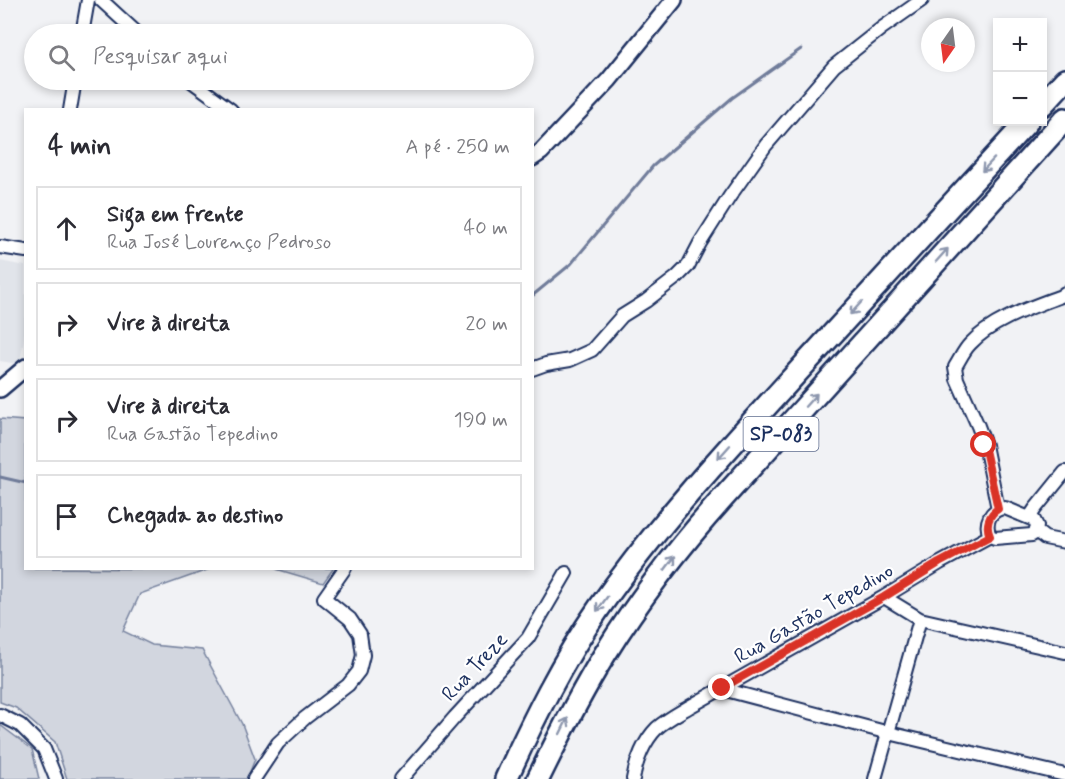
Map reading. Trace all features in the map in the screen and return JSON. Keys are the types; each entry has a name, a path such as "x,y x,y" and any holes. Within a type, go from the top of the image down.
{"highway":[{"path":"1047,100 1065,80"},
{"name":"SP-083","path":"538,779 573,708 605,653 636,607 689,537 1065,119"},
{"name":"SP-083","path":"506,779 560,670 598,609 659,529 721,456 1023,126"}],"street":[{"path":"84,24 88,0"},
{"path":"101,0 127,24"},
{"path":"534,157 609,80 674,0"},
{"path":"534,368 570,360 592,350 622,316 677,277 688,266 730,196 766,145 834,66 922,0"},
{"path":"70,108 73,90"},
{"path":"204,90 228,108"},
{"path":"0,247 24,251"},
{"path":"998,509 984,445 955,375 955,367 971,343 994,325 1065,293"},
{"path":"0,389 24,369"},
{"path":"1029,518 1065,472"},
{"path":"1005,508 1029,518 1036,523 1036,531 1032,536 995,538 990,536 987,529 990,516 998,509 1005,508"},
{"path":"1036,531 1045,538 1065,542"},
{"name":"Rua Gastão Tepedino","path":"633,779 641,753 658,727 939,563 990,536"},
{"path":"254,779 278,743 305,718 348,685 359,671 363,655 360,634 350,620 324,598 344,570"},
{"name":"Rua Treze","path":"401,779 528,638 566,573"},
{"path":"884,597 920,619 1065,652"},
{"path":"875,779 920,619"},
{"path":"722,688 889,733 1065,775"},
{"path":"0,715 20,724 44,749 56,779"}],"shaded area":[{"path":"0,261 24,266 24,338 18,364 0,361"},
{"path":"0,419 24,421 24,570 207,570 140,594 123,631 152,645 202,650 242,724 255,759 247,779 67,779 55,742 16,708 0,702"},
{"path":"279,570 332,570 323,583"},
{"path":"0,725 32,749 39,779 0,779"}],"waterway":[{"path":"534,294 571,264 653,166 732,98 801,49"},
{"path":"0,477 24,483"}],"route":[{"path":"722,688 990,536 987,529 990,516 998,509 984,445"}]}
